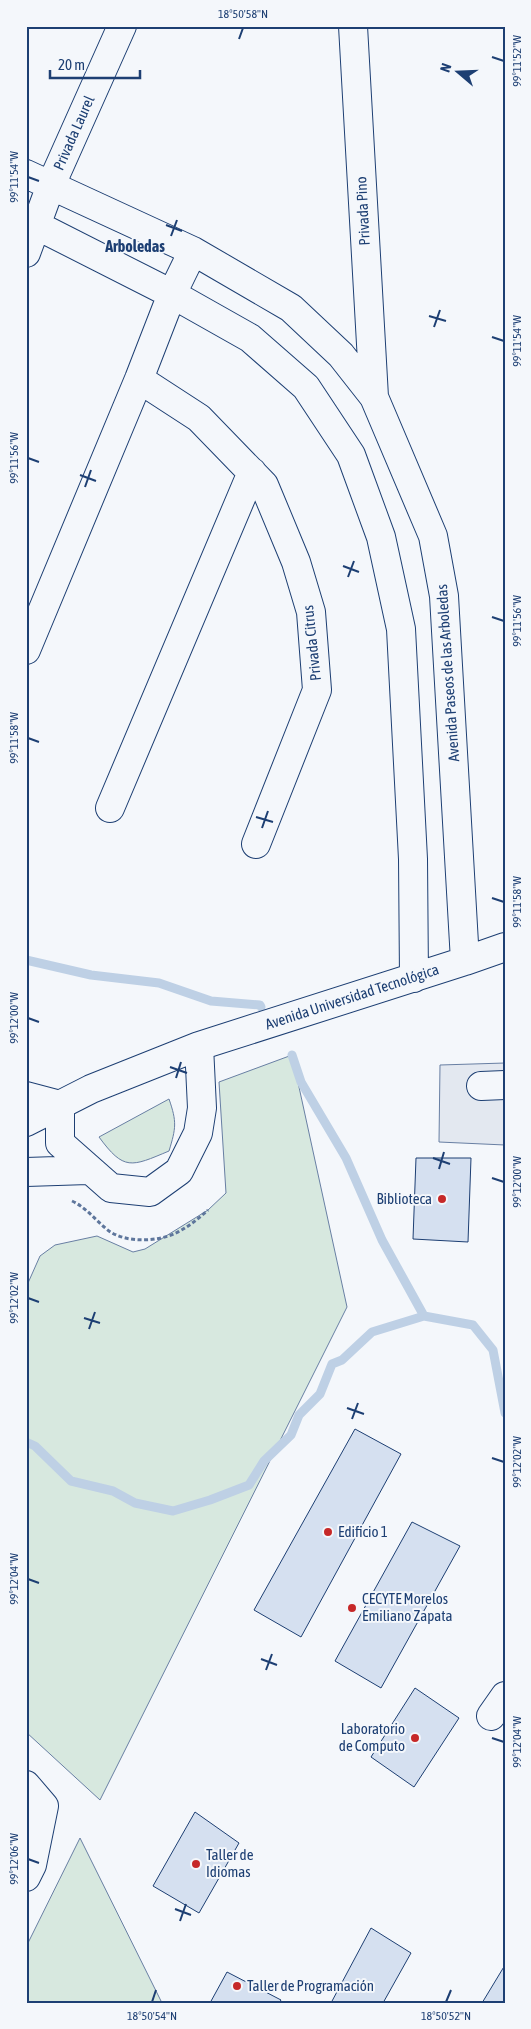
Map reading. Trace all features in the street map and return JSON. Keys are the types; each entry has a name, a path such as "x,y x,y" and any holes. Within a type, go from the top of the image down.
{"street":[{"name":"Privada Laurel","path":"31,223 51,185 122,26"},
{"name":"Privada Pino","path":"353,26 374,397"},
{"name":"Avenida Paseos de las Arboledas","path":"26,174 193,251 291,308 342,355 374,397 433,536 444,596 466,961"},
{"path":"26,253 31,223 172,294 250,338 306,387 351,455 381,536 401,629 413,859 414,978"},
{"path":"26,650 139,379 172,294 193,251"},
{"name":"Privada Citrus","path":"139,379 199,418 264,486 296,562 311,612 317,690 256,844"},
{"path":"110,808 252,472"},
{"name":"Avenida Universidad Tecnológica","path":"26,1122 91,1090 199,1046 414,978 505,946"},
{"path":"26,1096 60,1105 60,1143 88,1170 111,1188 150,1192 179,1171 198,1133 202,1108 199,1046"},
{"path":"26,1172 88,1170"},
{"path":"26,1785 44,1806 32,1865 26,1877"}],"shaded area":[{"path":"292,1055 347,1307 100,1800 26,1732 26,1283 28,1283 40,1256 55,1245 97,1236 133,1252 145,1249 208,1210 226,1193 219,1082"},
{"path":"505,1063 505,1145 439,1142 440,1065"},
{"path":"169,1099 175,1125 169,1151 137,1163 129,1163 115,1156 99,1137"},
{"path":"80,1838 162,2003 26,2003 26,1947"}],"building":[{"name":"Biblioteca","path":"416,1158 471,1158 468,1242 413,1239"},
{"name":"Edificio 1","path":"355,1429 401,1454 301,1637 254,1610"},
{"path":"412,1522 460,1546 381,1688 335,1661"},
{"name":"Laboratorio de Computo","path":"415,1688 459,1718 414,1787 371,1757"},
{"name":"Taller de Idiomas","path":"195,1812 239,1843 199,1913 153,1886"},
{"path":"371,1928 411,1953 383,2003 331,2003"},
{"path":"505,1965 505,2003 482,2003"},
{"name":"Taller de Programación","path":"227,1972 281,2000 279,2003 210,2003"}],"waterway":[{"path":"26,960 91,975 159,983 211,1001 260,1005 261,1007"},
{"path":"292,1055 301,1082 346,1158 382,1240 424,1316 473,1325 493,1350 505,1413"},
{"path":"26,1442 35,1446 71,1481 113,1491 135,1503 173,1511 210,1500 249,1485 264,1461 291,1435 299,1415 320,1394 332,1364 342,1360 372,1332 424,1316"}],"place":[{"name":"Biblioteca","path":"442,1199"},
{"name":"Edificio 1","path":"328,1532"},
{"name":"CECYTE Morelos Emiliano Zapata","path":"352,1608"},
{"name":"Laboratorio de Computo","path":"415,1738"},
{"name":"Taller de Idiomas","path":"196,1864"},
{"name":"Taller de Programación","path":"237,1986"}],"district":[{"name":"Arboledas","path":"135,246"}]}
